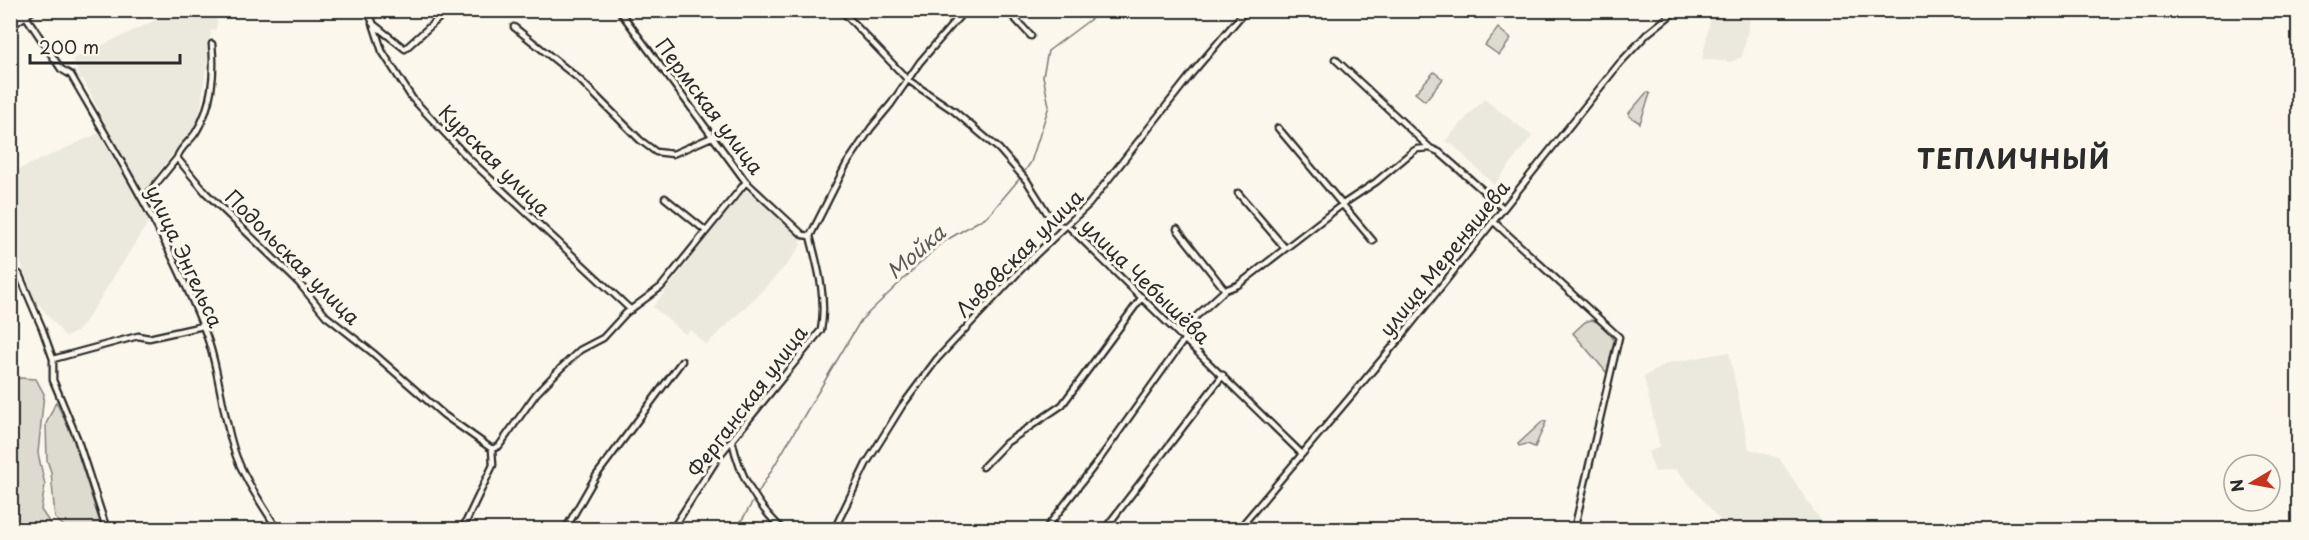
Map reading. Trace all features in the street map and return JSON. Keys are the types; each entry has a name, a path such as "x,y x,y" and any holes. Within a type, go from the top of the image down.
{"main road":[{"path":"10,25 28,13"}],"street":[{"name":"Курская улица","path":"366,10 382,51 412,98 469,159 631,310"},
{"path":"372,23 405,49 448,10"},
{"name":"Пермская улица","path":"619,10 746,182 803,235 810,236"},
{"name":"улица Чебышёва","path":"841,10 908,80 954,111 992,143 1027,181 1051,219 1061,226 1068,226 1301,453"},
{"path":"810,236 846,165 920,62 966,10"},
{"path":"1008,10 1031,36"},
{"name":"Львовская улица","path":"834,530 866,464 902,406 937,359 1028,262 1055,235 1068,226 1110,181 1194,72 1246,10"},
{"name":"улица Мереняшева","path":"1238,530 1400,338 1630,51 1677,10"},
{"name":"улица Энгельса","path":"28,13 61,69 71,75 143,200 203,326 213,354 234,450 243,474 278,530"},
{"path":"514,27 579,79 640,140 656,152 673,154 714,136"},
{"path":"143,200 196,132 207,105 213,80 212,44"},
{"path":"1335,59 1430,148 1439,152 1503,208"},
{"path":"1278,128 1373,241"},
{"path":"1179,333 1225,290 1238,285 1343,204 1376,182 1412,152 1417,149 1430,148"},
{"name":"Подольская улица","path":"177,158 206,193 299,283 326,316 373,353 444,415 492,449"},
{"path":"462,530 493,465 492,449 499,446 536,394 580,350 609,332 631,310 661,287 746,182"},
{"path":"1238,193 1285,248"},
{"path":"665,198 706,231"},
{"path":"1493,221 1619,337 1574,530"},
{"path":"1177,229 1225,290"},
{"name":"Ферганская улица","path":"672,530 732,440 821,330 823,305 817,262 810,236"},
{"path":"10,271 19,274 23,282 53,359 53,380 77,438 107,530"},
{"path":"983,467 1006,443 1062,405 1142,297"},
{"path":"53,359 138,336 149,338 203,326"},
{"path":"1046,530 1184,340"},
{"path":"565,530 596,477 682,361"},
{"path":"1104,530 1223,375"},
{"path":"732,440 740,468 753,497 783,530"}],"shaded area":[{"path":"175,11 214,11 216,29 211,31 199,120 143,192 83,79 80,80 73,59"},
{"path":"1712,11 1752,11 1742,57 1730,62 1702,59"},
{"path":"1498,28 1511,39 1499,55 1485,45"},
{"path":"1434,72 1443,79 1425,101 1415,93"},
{"path":"1647,92 1650,94 1640,123 1629,116 1629,113"},
{"path":"1484,99 1532,136 1494,185 1453,145 1445,141"},
{"path":"99,133 149,221 84,324 78,331 66,337 35,300 11,237 11,173"},
{"path":"750,191 800,235 801,245 789,262 758,295 706,345 690,330 685,334 653,307 742,193"},
{"path":"1591,320 1604,328 1614,341 1607,373 1573,333 1585,322"},
{"path":"1729,352 1749,449 1779,458 1826,529 1728,529 1676,469 1655,472 1648,452 1660,447 1644,377 1668,363"},
{"path":"19,378 36,379 44,394 38,453 45,485 41,510 54,529 11,529 11,384"},
{"path":"56,402 72,435 102,529 67,529 55,518 51,472 47,460 46,424"},
{"path":"1543,421 1546,422 1535,447 1527,444 1519,446 1518,444"}],"waterway":[{"name":"Мойка","path":"1023,174 1031,162 1049,106 1043,76 1048,51 1103,10"},
{"name":"Мойка","path":"736,530 861,320 940,244 989,215 1020,178"}],"district":[{"name":"ТЕПЛИЧНЫЙ","path":"2014,158"}]}
